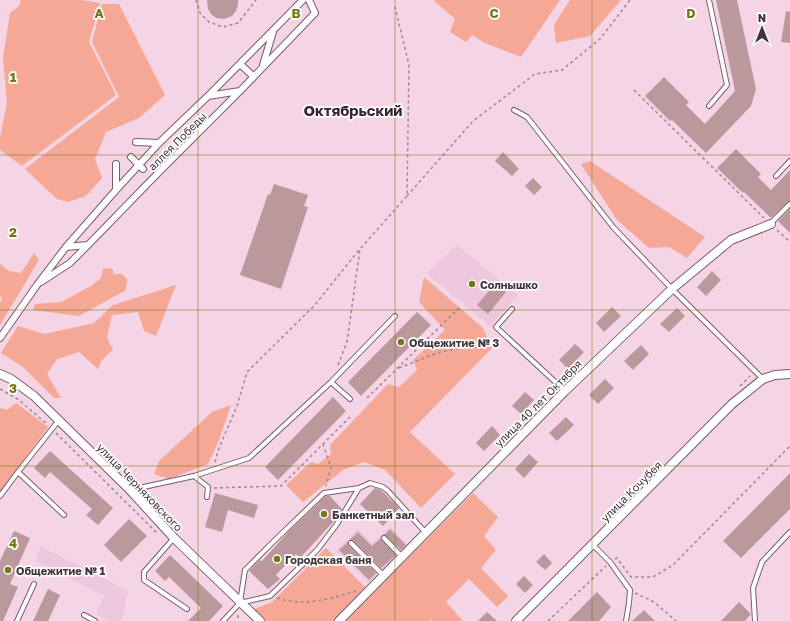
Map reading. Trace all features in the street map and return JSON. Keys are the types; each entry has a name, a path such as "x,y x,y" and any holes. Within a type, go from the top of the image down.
{"street":[{"path":"0,338 66,247 116,190 141,167 159,143 304,0"},
{"name":"аллея Победы","path":"37,285 70,263 315,13 309,0"},
{"path":"263,67 274,30"},
{"path":"240,64 253,76"},
{"path":"208,96 240,91"},
{"path":"136,142 159,143"},
{"path":"131,156 141,167"},
{"path":"116,164 116,190"},
{"name":"улица 40 лет Октября","path":"339,621 565,391 672,289 731,240 770,224"},
{"path":"66,247 88,245"},
{"name":"улица Черняховского","path":"0,374 34,396 130,490 171,541 260,621"},
{"path":"762,379 775,375 790,374"},
{"name":"улица Кочубея","path":"516,621 732,404 762,379"}],"lane":[{"path":"709,0 727,85 709,106"},
{"path":"514,110 527,117 613,227 672,289 762,379"},
{"path":"776,176 790,161"},
{"path":"770,224 790,204"},
{"path":"512,309 496,327 565,391"},
{"path":"130,490 194,476 249,458 331,382 395,316"},
{"path":"331,382 350,399"},
{"path":"0,496 58,420"},
{"path":"18,472 64,516"},
{"path":"194,476 208,487 207,497"},
{"path":"240,603 245,570 324,493 359,488 370,483 383,487 426,533"},
{"path":"223,621 240,603 270,596 318,549 337,524 359,488"},
{"path":"755,621 753,588 762,562 790,532"},
{"path":"384,538 402,558"},
{"path":"171,541 144,572 144,580 187,609"},
{"path":"351,543 384,576"},
{"path":"593,545 610,562 630,590 626,621"},
{"path":"17,621 34,584"},
{"path":"84,615 95,621"}],"path":[{"path":"196,0 200,13 209,22 223,27 238,23 256,0"},
{"path":"213,470 215,458 237,406 247,372 314,306 360,249 473,121 535,74 562,70 600,39 630,0"},
{"path":"395,7 409,65 407,196"},
{"path":"634,90 790,242"},
{"path":"337,369 347,342 360,249"},
{"path":"367,398 460,307"},
{"path":"397,369 437,353 467,346 484,349 500,339"},
{"path":"0,389 19,400 51,428 171,541"},
{"path":"208,487 281,486 350,417"},
{"path":"323,444 331,468 324,493"},
{"path":"548,621 610,562 617,558 631,577 653,577 673,566 790,446"},
{"path":"270,596 291,602 317,602 359,590"},
{"path":"630,590 654,602 676,621"},
{"path":"238,613 238,621"}],"shaded area":[{"path":"21,0 81,0 100,3 89,42 116,95 22,166 0,150 0,137 7,103 3,58 10,13 19,6"},
{"path":"433,0 560,0 521,57 485,43 472,35 466,42 450,32 455,19"},
{"path":"570,0 621,0 590,36 556,43 554,25"},
{"path":"102,4 119,4 165,95 139,118 106,132 95,159 102,178 86,196 68,202 57,199 25,169 119,97 92,42"},
{"path":"590,161 705,237 687,258 669,247 649,248 617,220 581,164"},
{"name":"Солнышко","path":"457,245 518,295 490,326 426,273"},
{"path":"34,253 39,260 0,325 0,303 2,298 0,296 0,264 9,271 21,273"},
{"path":"103,268 113,269 113,274 122,274 127,279 126,290 79,316 33,310 35,304 61,302 91,286 101,278"},
{"path":"424,277 483,328 492,348 410,432 455,474 421,508 385,470 364,462 343,470 303,502 286,485 311,462 318,464 331,454 330,445 388,384 399,387 417,370 413,360 445,330 419,302"},
{"path":"176,285 156,336 144,331 138,312 112,315 107,337 113,350 102,360 98,369 79,352 57,359 47,374 61,398 54,398 23,367 1,353 18,326 45,334 94,323 113,305"},
{"path":"16,403 48,427 0,492 0,408 7,410"},
{"path":"231,405 218,443 208,464 169,479 154,474 159,461 212,412"},
{"path":"473,493 498,517 484,536 496,550 481,568 508,596 497,607 469,579 446,602 463,621 345,621"},
{"path":"390,527 408,545 369,583 336,550 357,529 372,543"},
{"path":"41,546 128,591 123,615 120,621 108,621 96,614 104,596 35,561"},
{"path":"326,548 367,589 336,621 266,621 254,609 272,602"}],"building":[{"path":"207,0 238,0 238,5 232,16 224,19 216,18 208,9"},
{"path":"716,0 737,0 756,89 751,106 706,153 645,96 664,77 689,102 686,105 705,124 735,91"},
{"path":"786,11 790,12 790,43 781,42"},
{"path":"736,149 761,174 758,177 771,190 790,170 790,201 771,218 717,168"},
{"path":"503,152 519,169 512,176 495,161"},
{"path":"533,178 542,187 534,195 525,186"},
{"path":"274,184 308,195 304,206 308,207 281,289 240,275 268,194 270,195"},
{"path":"790,209 790,233 778,221"},
{"path":"712,271 721,280 706,296 697,287"},
{"path":"496,283 506,292 488,314 477,305"},
{"path":"612,307 621,316 604,332 596,323"},
{"path":"677,308 685,316 669,332 660,324"},
{"name":"Общежитие № 3","path":"417,312 431,325 361,396 348,382"},
{"path":"575,344 584,352 568,369 559,360"},
{"path":"641,345 649,354 633,370 624,361"},
{"path":"605,379 614,388 598,404 589,395"},
{"path":"525,392 534,400 521,414 512,406"},
{"path":"333,397 346,411 278,480 265,467"},
{"path":"566,417 574,425 557,441 549,433"},
{"path":"492,426 500,435 484,451 476,443"},
{"path":"50,451 113,508 98,525 86,515 92,509 50,472 45,478 34,468"},
{"path":"529,454 538,462 524,478 515,469"},
{"path":"790,473 790,509 741,558 723,541"},
{"path":"375,488 381,490 399,508 383,526 360,504"},
{"path":"215,493 258,505 254,518 228,510 222,532 205,527"},
{"path":"326,496 330,496 342,509 336,519 300,558 296,554 276,575 280,579 268,589 249,571 260,560 262,561 289,531"},
{"path":"129,519 147,536 121,562 104,545"},
{"path":"390,529 406,545 401,550 384,535"},
{"name":"Общежитие № 1","path":"14,531 30,538 10,584 18,587 3,621 0,621 0,561"},
{"path":"358,532 372,546 381,538 396,555 381,568 353,541 350,540"},
{"path":"348,542 349,545 376,573 369,580 339,550"},
{"path":"544,554 552,563 545,570 536,562"},
{"path":"170,555 223,606 209,621 188,621 201,608 169,577 165,581 155,571"},
{"path":"524,576 533,585 525,593 516,584"},
{"path":"48,589 60,595 48,621 33,621"},
{"path":"597,592 611,607 599,621 568,621"},
{"path":"739,602 751,614 745,621 721,621"},
{"path":"644,610 655,621 632,621"},
{"path":"487,612 497,621 478,621"}],"place":[{"name":"Солнышко","path":"472,284"},
{"name":"Общежитие № 3","path":"401,342"},
{"name":"Банкетный зал","path":"324,514"},
{"name":"Городская баня","path":"277,559"},
{"name":"Общежитие № 1","path":"8,570"}],"district":[{"name":"Октябрьский","path":"353,110"}]}
